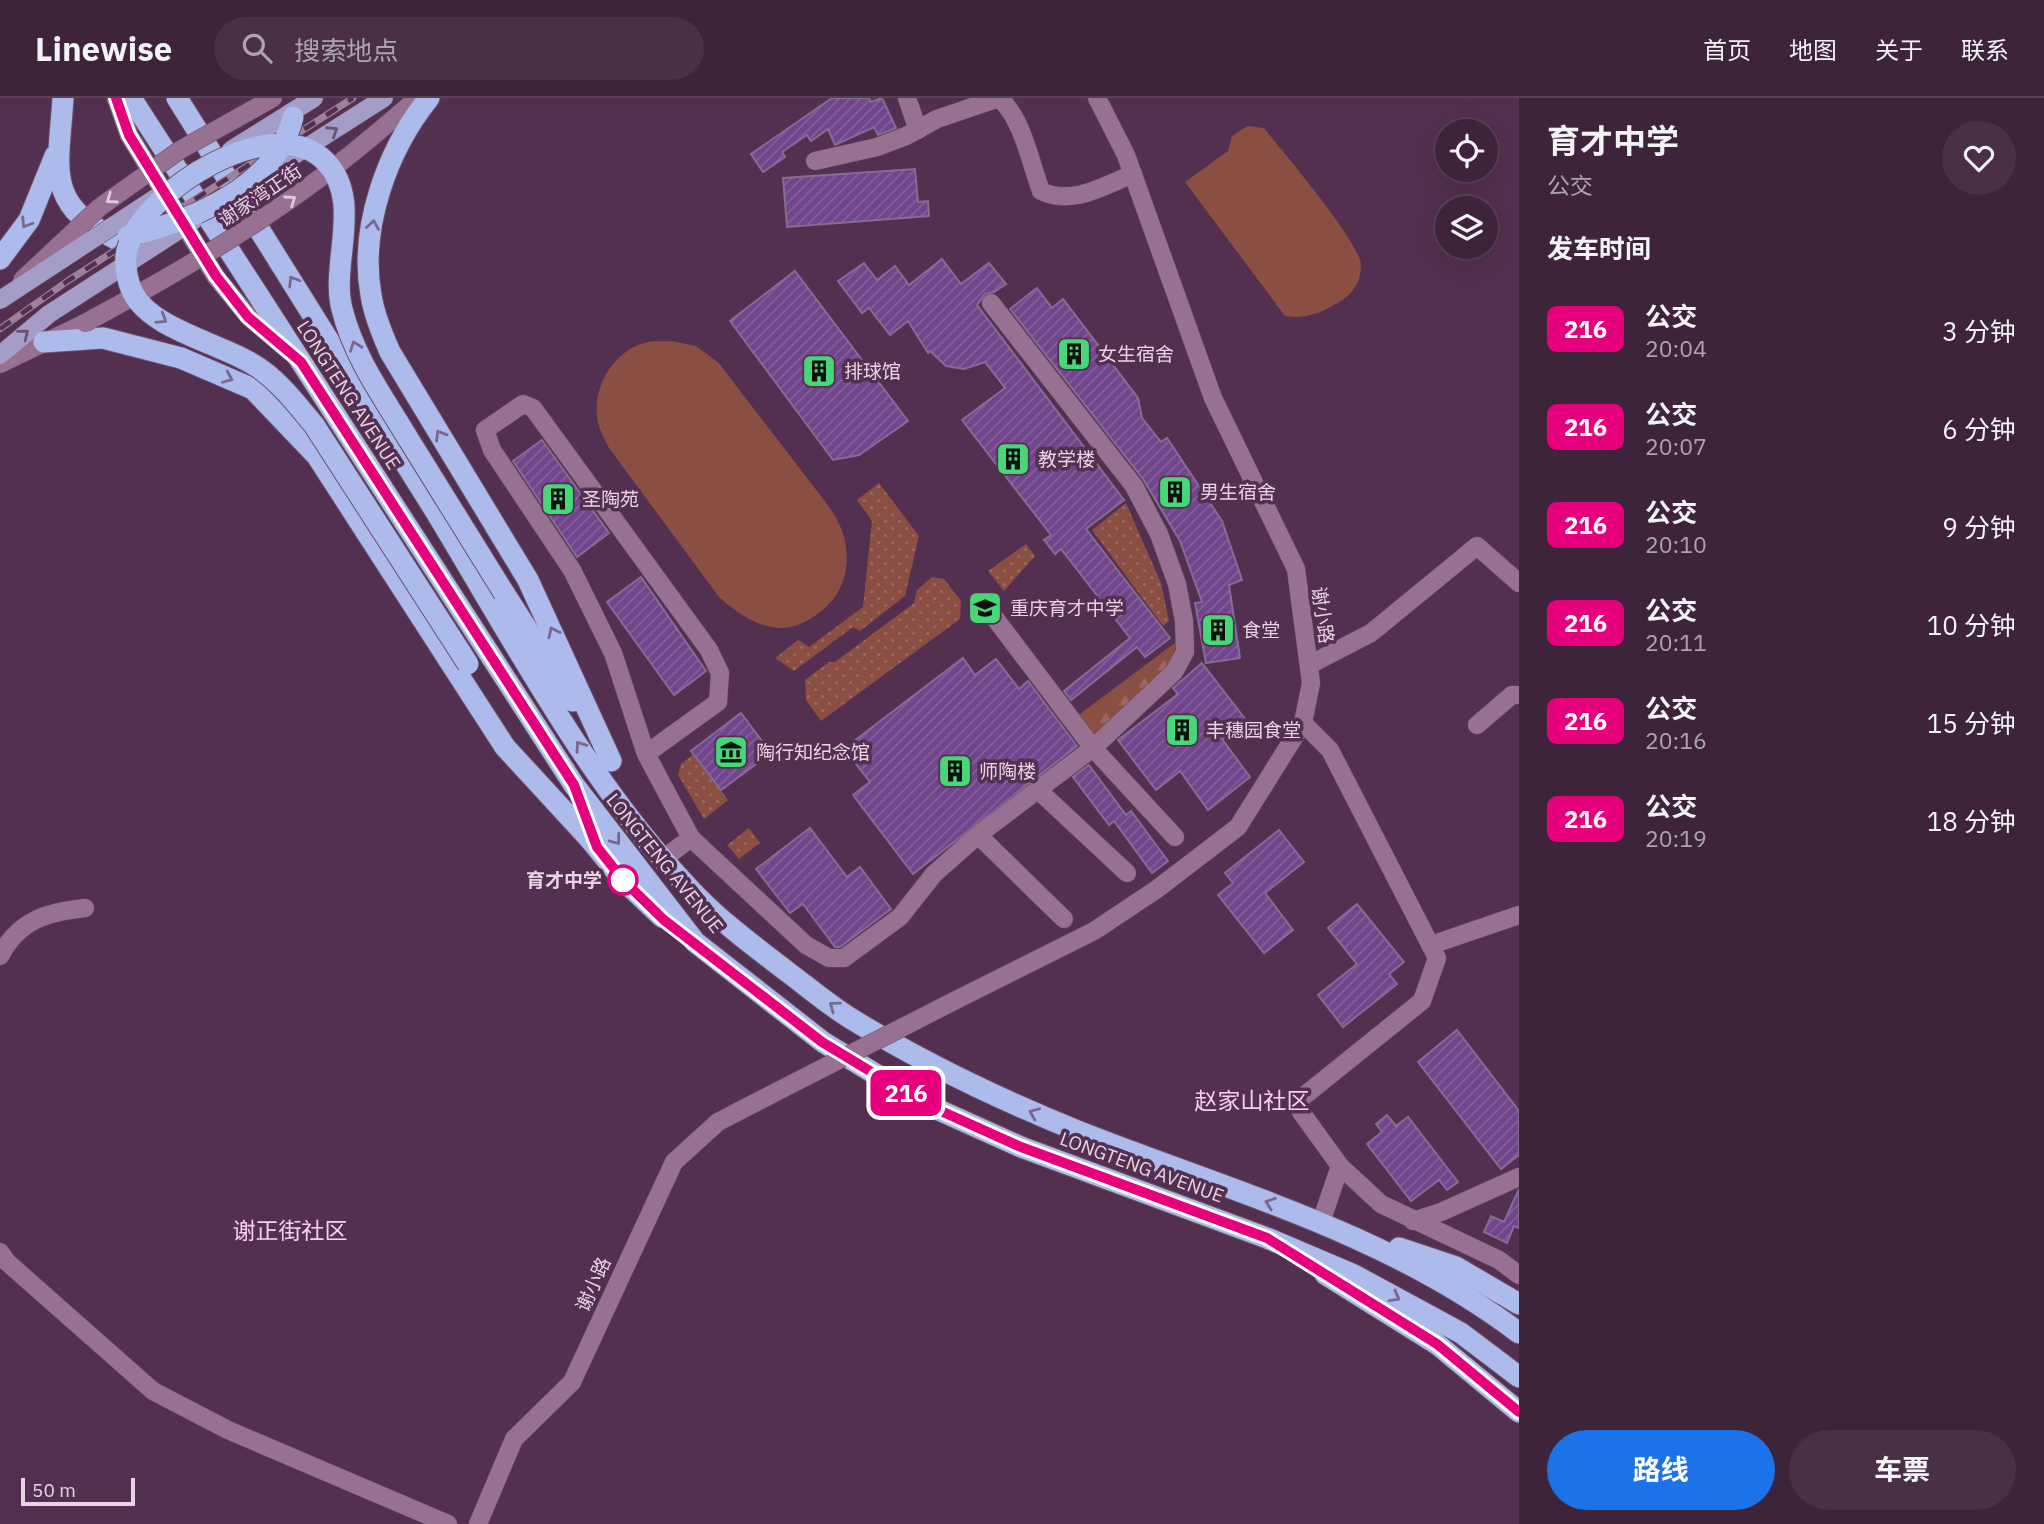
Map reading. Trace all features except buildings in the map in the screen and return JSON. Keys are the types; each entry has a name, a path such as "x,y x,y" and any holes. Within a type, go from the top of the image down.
{"highway":[{"path":"63,98 58,174 63,193 89,226 116,239 165,228 218,205 262,169 288,138 291,107"},
{"name":"LONGTENG AVENUE","path":"131,98 574,785 695,942 822,1042 921,1102 1021,1147 1267,1238 1354,1275 1461,1333 1519,1377"},
{"name":"LONGTENG AVENUE","path":"177,98 319,323 575,740 663,859 689,889 736,933 847,1016 926,1061 1000,1098 1082,1133 1327,1224 1480,1303 1519,1333"},
{"path":"429,98 396,147 376,202 369,274 379,326 390,352 528,580 648,841"},
{"path":"0,259 29,220 61,138"},
{"path":"611,761 361,362 341,307 341,256 345,217 341,188 328,163 312,150 278,142 246,148 201,169 160,203 137,227 127,248 127,271 134,294 147,310 166,323 229,351 263,370 290,396 314,425 536,769 631,888 664,920 695,942"},
{"path":"44,342 103,338 181,358 253,389 317,456 505,747 597,847"},
{"path":"574,785 597,847"},
{"path":"1327,1224 1456,1267 1519,1304"},
{"path":"1267,1238 1437,1344 1519,1412"}],"main road":[{"path":"6,295 314,98"},
{"path":"0,355 49,314 384,98"}],"street":[{"path":"116,98 129,135 216,276 248,317 301,362"},
{"path":"6,295 100,207 180,150 273,98"},
{"name":"谢家湾正街","path":"0,365 85,323 233,238 337,167 418,98"},
{"path":"907,98 918,130"},
{"path":"815,161 877,148 937,119 999,98 1008,106 1016,122 1041,191 1054,197 1075,197 1133,174"},
{"name":"谢小路","path":"478,1524 514,1439 572,1382 674,1162 718,1122 1094,931 1157,889 1238,827 1303,723 1311,683 1296,569 1213,398 1133,174 1097,98"},
{"path":"646,754 718,702 720,673 709,650 533,408 523,404 485,430 492,450 572,570 613,653 646,754 691,838 806,945 830,958 844,958 901,917 934,874 978,835 1093,748 1174,672 1185,652 1184,621 1177,584 1159,534 1134,486 991,303"},
{"path":"1308,665 1371,633 1477,546 1519,583"},
{"path":"995,617 1093,748 1175,837"},
{"path":"1477,725 1513,695 1519,695"},
{"path":"1303,723 1330,750 1437,958 1422,1001 1299,1100 1301,1112 1340,1166 1381,1204 1499,1259 1519,1275"},
{"path":"1038,790 1128,873"},
{"path":"978,835 1064,919"},
{"path":"663,859 691,838"},
{"path":"0,956 9,939 47,912 85,908"},
{"path":"1431,945 1519,915"},
{"path":"1327,1224 1340,1166"},
{"path":"1413,1221 1441,1212 1519,1177"},
{"path":"2,1261 153,1391 228,1430 448,1524"}],"green space":[{"path":"1247,126 1264,128 1335,218 1357,253 1361,265 1356,286 1346,298 1321,312 1300,317 1285,316 1185,182 1228,151 1232,136"},
{"path":"672,341 696,346 719,363 837,519 846,552 844,578 832,600 813,617 800,624 778,628 767,626 736,611 719,597 609,448 601,432 598,423 598,398 606,374 613,364 632,348 644,343"},
{"path":"879,483 919,536 905,596 860,631 853,627 794,671 775,658 798,640 809,647 863,607 872,521 857,500"},
{"path":"1126,503 1161,583 1169,621 1163,626 1092,530"},
{"path":"1026,544 1035,556 1004,591 988,571"},
{"path":"932,577 944,579 961,601 960,619 821,721 806,700 805,680 829,662 835,662 914,603 917,590"},
{"path":"1176,642 1173,656 1155,682 1092,739 1076,717"},
{"path":"694,754 728,800 704,819 678,775 681,764"},
{"path":"749,828 760,843 739,859 727,845"}],"railway":[{"path":"0,329 69,280 353,98"}],"bus line":[{"name":"216","path":"116,98 129,135 216,276 248,317 301,362 574,785 597,847 623,880 664,920 822,1042 921,1102 1021,1147 1267,1238 1437,1344 1503,1396 1519,1412"}],"place":[{"name":"女生宿舍","path":"1074,354"},
{"name":"排球馆","path":"819,371"},
{"name":"教学楼","path":"1013,459"},
{"name":"男生宿舍","path":"1175,492"},
{"name":"圣陶苑","path":"558,499"},
{"name":"重庆育才中学","path":"985,608"},
{"name":"食堂","path":"1218,630"},
{"name":"丰穗园食堂","path":"1182,730"},
{"name":"陶行知纪念馆","path":"731,752"},
{"name":"师陶楼","path":"955,771"},
{"name":"育才中学","path":"623,880"}],"district":[{"name":"赵家山社区","path":"1252,1100"},
{"name":"谢正街社区","path":"290,1230"}]}
